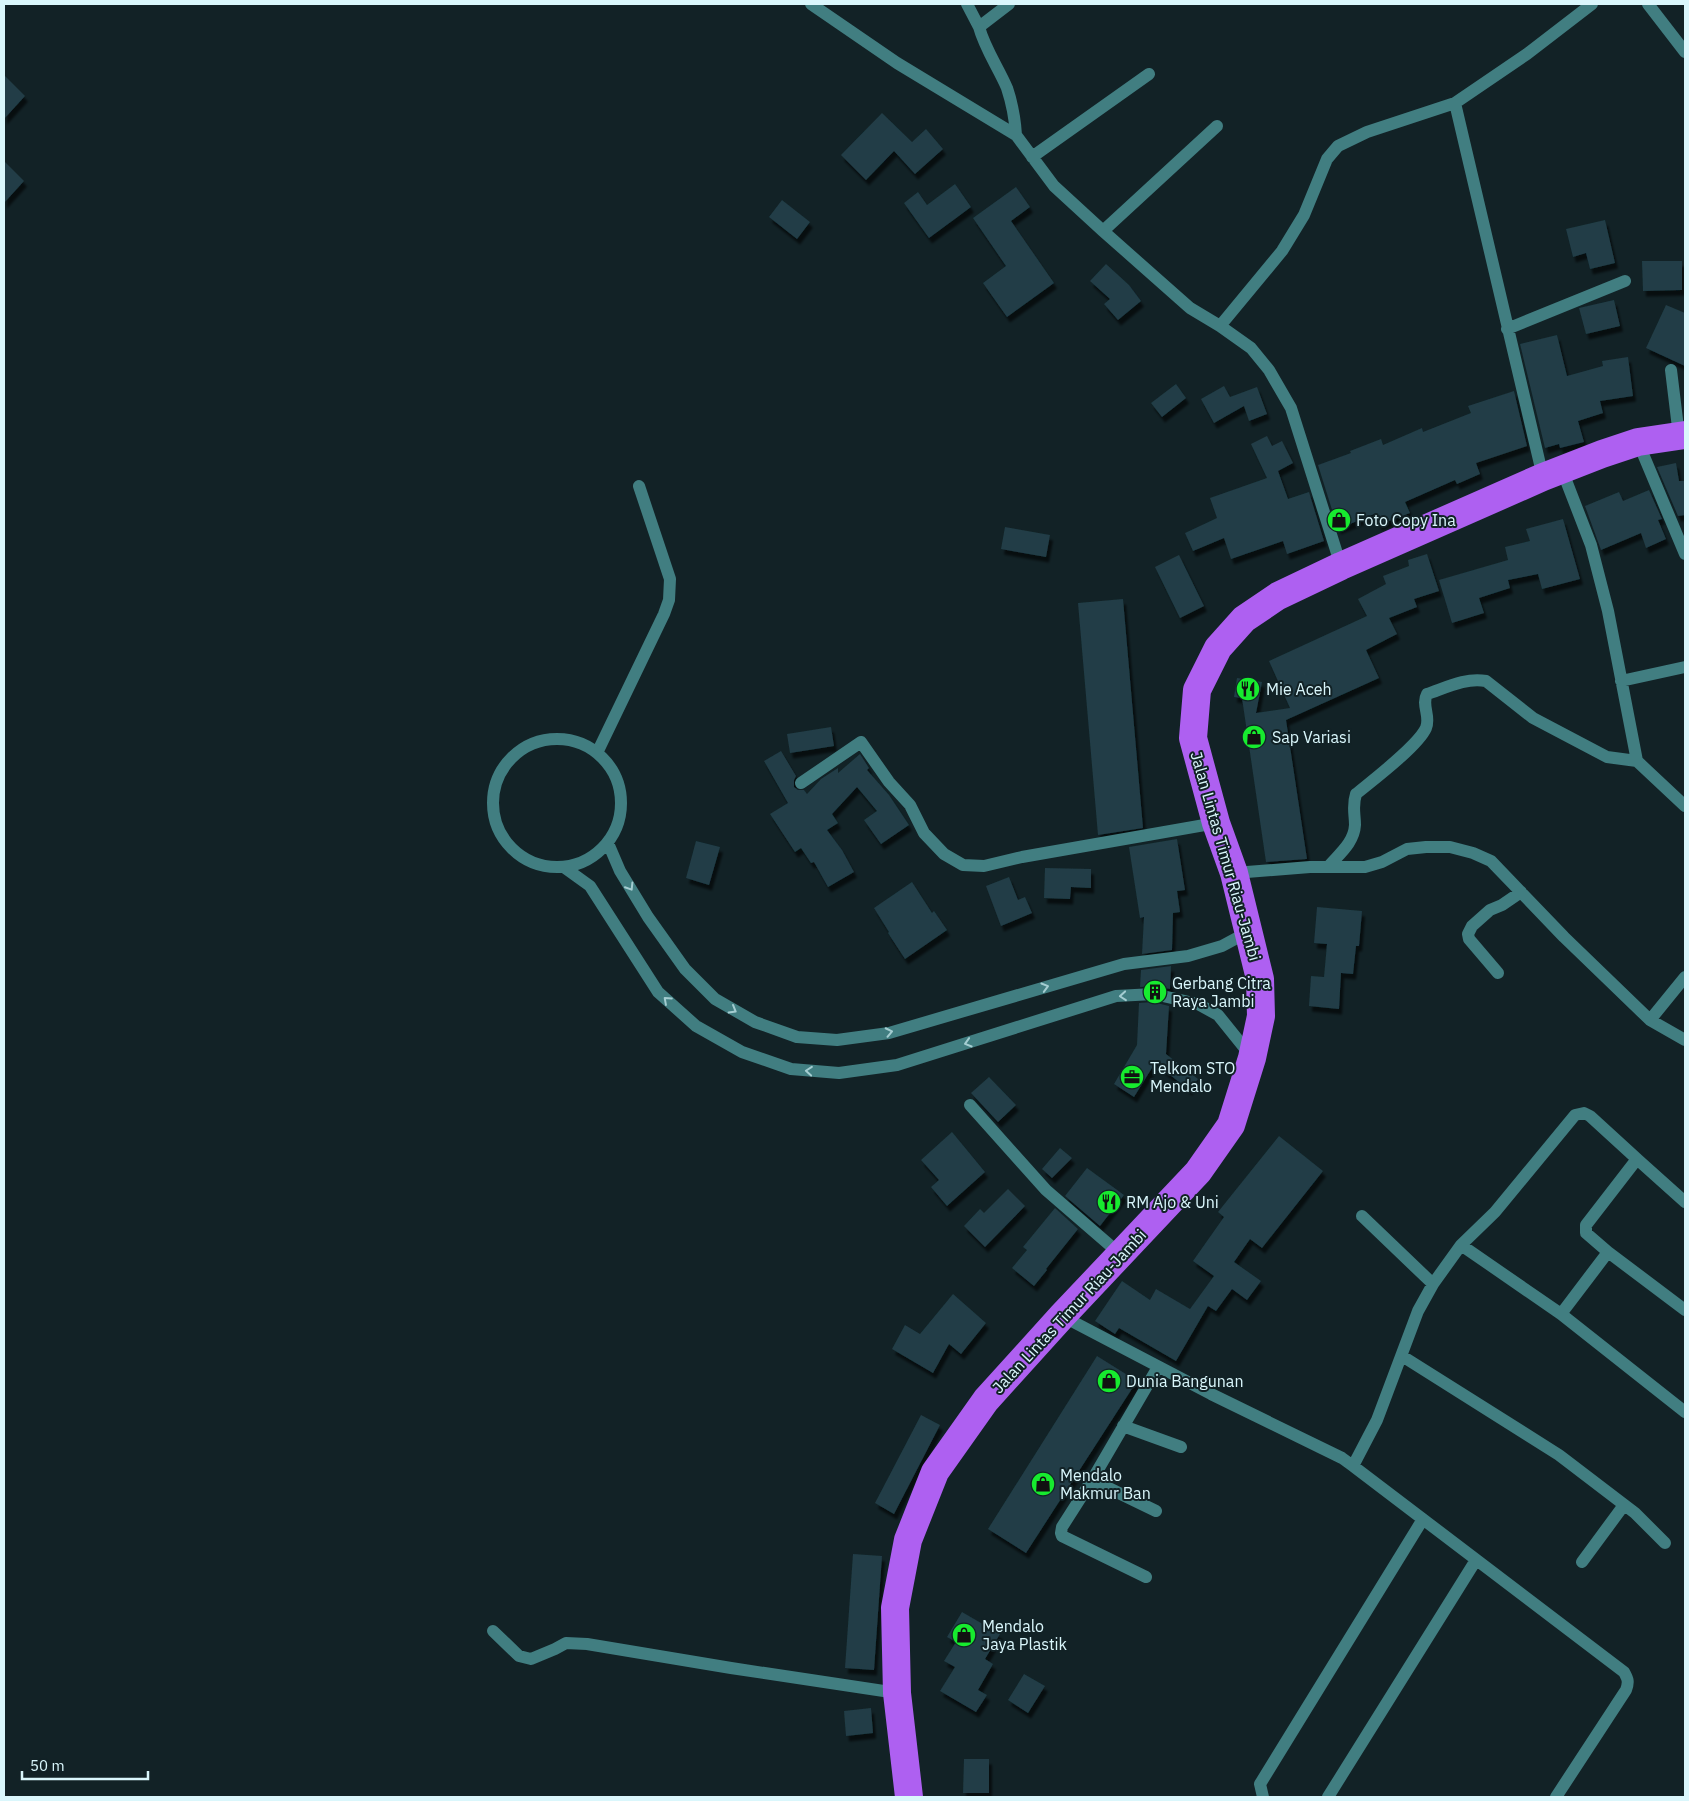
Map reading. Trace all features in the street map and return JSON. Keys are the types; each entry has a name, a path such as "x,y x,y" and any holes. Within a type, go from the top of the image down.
{"highway":[{"name":"Jalan Lintas Timur Riau-Jambi","path":"910,1797 897,1693 895,1608 908,1540 935,1472 986,1400 1062,1316 1198,1172 1231,1125 1252,1058 1261,1016 1260,979 1234,873 1216,823 1193,738 1197,690 1218,648 1244,619 1278,596 1341,566 1552,474 1638,442 1682,436"}],"street":[{"path":"811,4 896,63 1016,135 1054,186 1103,231 1190,308 1251,348 1269,370 1291,408 1341,566"},
{"path":"967,4 1007,88 1015,118 1016,135"},
{"path":"979,27 1009,4"},
{"path":"1220,326 1282,250 1304,215 1327,159 1338,146 1367,132 1455,104 1527,54 1592,4"},
{"path":"1648,4 1685,52"},
{"path":"1032,157 1149,74"},
{"path":"1455,104 1508,329 1552,474 1591,545 1608,611 1637,761 1685,806"},
{"path":"1103,231 1217,126"},
{"path":"1508,329 1625,281"},
{"path":"1671,370 1682,436"},
{"path":"1638,442 1685,554"},
{"path":"597,753 669,600 670,579 639,486"},
{"path":"1621,681 1685,668"},
{"path":"1328,867 1352,841 1355,825 1353,804 1356,794 1412,746 1426,728 1427,718 1424,700 1427,694 1452,685 1478,679 1486,680 1533,718 1607,757 1637,761"},
{"path":"550,739 575,741 597,753 613,772 621,796 619,821 608,843 589,860 565,868 540,866 517,854 501,835 493,811 495,786 507,764 526,747 550,739"},
{"path":"801,783 861,742 889,782 910,804 924,833 944,854 963,865 984,866 1022,857 1216,823"},
{"path":"608,843 620,871 648,917 685,969 715,999 755,1022 797,1037 837,1040 890,1033 1124,964 1188,956 1222,946 1248,932"},
{"path":"1234,873 1310,866 1365,867 1382,862 1407,849 1426,847 1450,847 1473,852 1491,860 1564,937 1650,1020 1685,1040"},
{"path":"565,868 590,886 658,992 696,1026 742,1052 791,1069 839,1074 897,1065 1116,996 1154,994 1198,1004 1218,1016 1252,1058"},
{"path":"1498,973 1468,939 1468,934 1472,926 1490,910 1502,905 1520,892"},
{"path":"1650,1020 1685,976"},
{"path":"970,1105 1046,1190 1120,1254"},
{"path":"1353,1466 1377,1420 1418,1311 1433,1284 1461,1245 1495,1212 1575,1115 1584,1113 1590,1116 1685,1202"},
{"path":"1637,1159 1586,1224 1586,1233 1685,1310"},
{"path":"1362,1216 1433,1284"},
{"path":"1461,1245 1561,1314 1685,1412"},
{"path":"1561,1314 1608,1252"},
{"path":"1062,1316 1158,1367 1342,1458 1624,1672 1628,1678 1626,1690 1556,1797"},
{"path":"1402,1356 1560,1455 1635,1513 1666,1543"},
{"path":"1146,1577 1062,1536 1060,1533 1062,1526 1092,1480 1158,1367"},
{"path":"1124,1426 1181,1447"},
{"path":"1092,1480 1156,1511"},
{"path":"1582,1562 1624,1505"},
{"path":"1263,1797 1260,1784 1423,1519"},
{"path":"1328,1797 1476,1560"},
{"path":"494,1631 519,1656 531,1659 566,1643 587,1644 897,1693"}],"building":[{"path":"4,75 25,96 4,119"},
{"path":"882,113 912,142 926,129 943,149 915,174 894,151 866,180 841,155"},
{"path":"4,161 24,181 4,203"},
{"path":"955,184 971,207 929,238 904,203 918,192 927,205"},
{"path":"1016,187 1030,207 1011,221 1054,283 1007,317 983,283 1006,266 973,218"},
{"path":"782,200 810,222 797,239 769,217"},
{"path":"1605,220 1615,263 1590,269 1586,253 1573,257 1566,229"},
{"path":"1642,261 1682,261 1682,290 1643,291"},
{"path":"1106,264 1129,285 1141,301 1118,320 1104,304 1110,299 1090,281"},
{"path":"1614,300 1620,326 1586,334 1579,308"},
{"path":"1666,305 1685,313 1685,366 1646,348"},
{"path":"1557,335 1567,376 1603,366 1602,361 1628,357 1633,396 1600,401 1603,413 1578,421 1584,442 1560,448 1559,444 1545,448 1520,344"},
{"path":"1176,384 1186,398 1162,417 1151,403"},
{"path":"1224,386 1230,397 1257,387 1267,414 1249,421 1244,406 1214,423 1201,399"},
{"path":"1514,391 1527,446 1476,463 1480,474 1457,484 1455,480 1405,502 1410,513 1379,525 1374,514 1338,529 1318,465 1381,439 1383,445 1422,428 1423,432 1471,413 1468,406"},
{"path":"1267,436 1272,446 1282,441 1293,463 1278,471 1288,499 1309,492 1324,541 1287,554 1283,541 1231,559 1224,538 1193,551 1185,533 1217,518 1210,498 1267,478 1251,444"},
{"path":"1676,463 1679,481 1685,481 1685,515 1678,516 1657,467"},
{"path":"1649,490 1662,519 1658,520 1666,539 1646,548 1641,533 1601,550 1585,506 1619,492 1623,501"},
{"path":"1563,519 1580,579 1542,589 1538,574 1508,580 1510,588 1479,598 1484,613 1452,623 1439,580 1508,560 1505,547 1530,541 1526,529"},
{"path":"1005,527 1050,535 1046,557 1001,549"},
{"path":"1427,554 1439,591 1414,599 1417,607 1389,618 1397,634 1366,650 1379,678 1286,720 1307,859 1266,862 1242,698 1234,697 1237,678 1262,682 1256,713 1290,708 1269,661 1367,616 1358,599 1386,584 1383,576 1409,566 1408,560"},
{"path":"1179,555 1204,606 1180,618 1155,567"},
{"path":"1123,599 1143,828 1098,835 1078,603"},
{"path":"831,727 834,746 790,753 787,734"},
{"path":"781,751 796,776 794,787 798,790 804,790 807,794 821,779 838,768 838,773 860,754 869,768 867,770 889,795 909,825 881,844 864,820 877,811 857,787 832,814 838,823 827,830 842,850 854,872 828,887 814,862 811,863 801,848 795,852 770,814 788,803 764,761"},
{"path":"1177,839 1185,890 1177,891 1180,912 1173,913 1172,950 1142,954 1144,917 1140,918 1129,847"},
{"path":"696,841 720,847 709,885 686,878"},
{"path":"1045,868 1091,869 1091,888 1071,887 1070,899 1044,898"},
{"path":"1009,877 1018,900 1025,897 1032,913 1001,926 986,886"},
{"path":"912,882 932,913 934,911 947,930 905,959 874,908"},
{"path":"1317,907 1362,911 1359,946 1356,946 1353,974 1341,973 1339,1009 1309,1006 1311,976 1324,977 1327,944 1314,943"},
{"path":"1171,966 1170,989 1156,986 1140,987 1141,970"},
{"path":"1153,1002 1169,1006 1166,1054 1198,1079 1189,1090 1155,1063 1134,1097 1114,1084 1137,1045 1139,1003"},
{"path":"989,1077 1016,1105 998,1122 971,1093"},
{"path":"952,1132 985,1172 947,1206 931,1187 939,1180 921,1160"},
{"path":"1279,1136 1323,1171 1262,1248 1250,1239 1234,1262 1261,1281 1247,1300 1232,1289 1216,1311 1208,1306 1176,1361 1119,1328 1115,1334 1095,1321 1122,1281 1150,1300 1156,1289 1190,1309 1214,1276 1193,1261 1224,1217 1218,1212"},
{"path":"1060,1148 1072,1158 1052,1178 1042,1169"},
{"path":"1087,1168 1124,1195 1100,1226 1065,1196"},
{"path":"1008,1189 1025,1206 985,1247 964,1226 980,1209 984,1213"},
{"path":"1055,1208 1078,1229 1034,1286 1012,1268 1027,1250 1023,1247"},
{"path":"953,1294 986,1323 961,1354 949,1344 933,1373 892,1349 905,1325 920,1334"},
{"path":"1097,1356 1137,1381 1026,1553 988,1529"},
{"path":"921,1415 940,1425 894,1514 875,1503"},
{"path":"853,1554 882,1556 874,1670 845,1668"},
{"path":"962,1612 1000,1634 985,1659 993,1664 978,1690 987,1695 976,1712 940,1691 955,1667 944,1661 956,1642 947,1637"},
{"path":"1024,1674 1045,1686 1028,1713 1008,1700"},
{"path":"871,1708 873,1733 846,1736 844,1711"},
{"path":"964,1759 989,1759 989,1793 963,1793"}],"place":[{"name":"Foto Copy Ina","path":"1339,520"},
{"name":"Mie Aceh","path":"1248,689"},
{"name":"Sap Variasi","path":"1254,737"},
{"name":"Gerbang Citra Raya Jambi","path":"1155,992"},
{"name":"Telkom STO Mendalo","path":"1132,1077"},
{"name":"RM Ajo & Uni","path":"1109,1202"},
{"name":"Dunia Bangunan","path":"1109,1381"},
{"name":"Mendalo Makmur Ban","path":"1043,1484"},
{"name":"Mendalo Jaya Plastik","path":"964,1635"}]}
